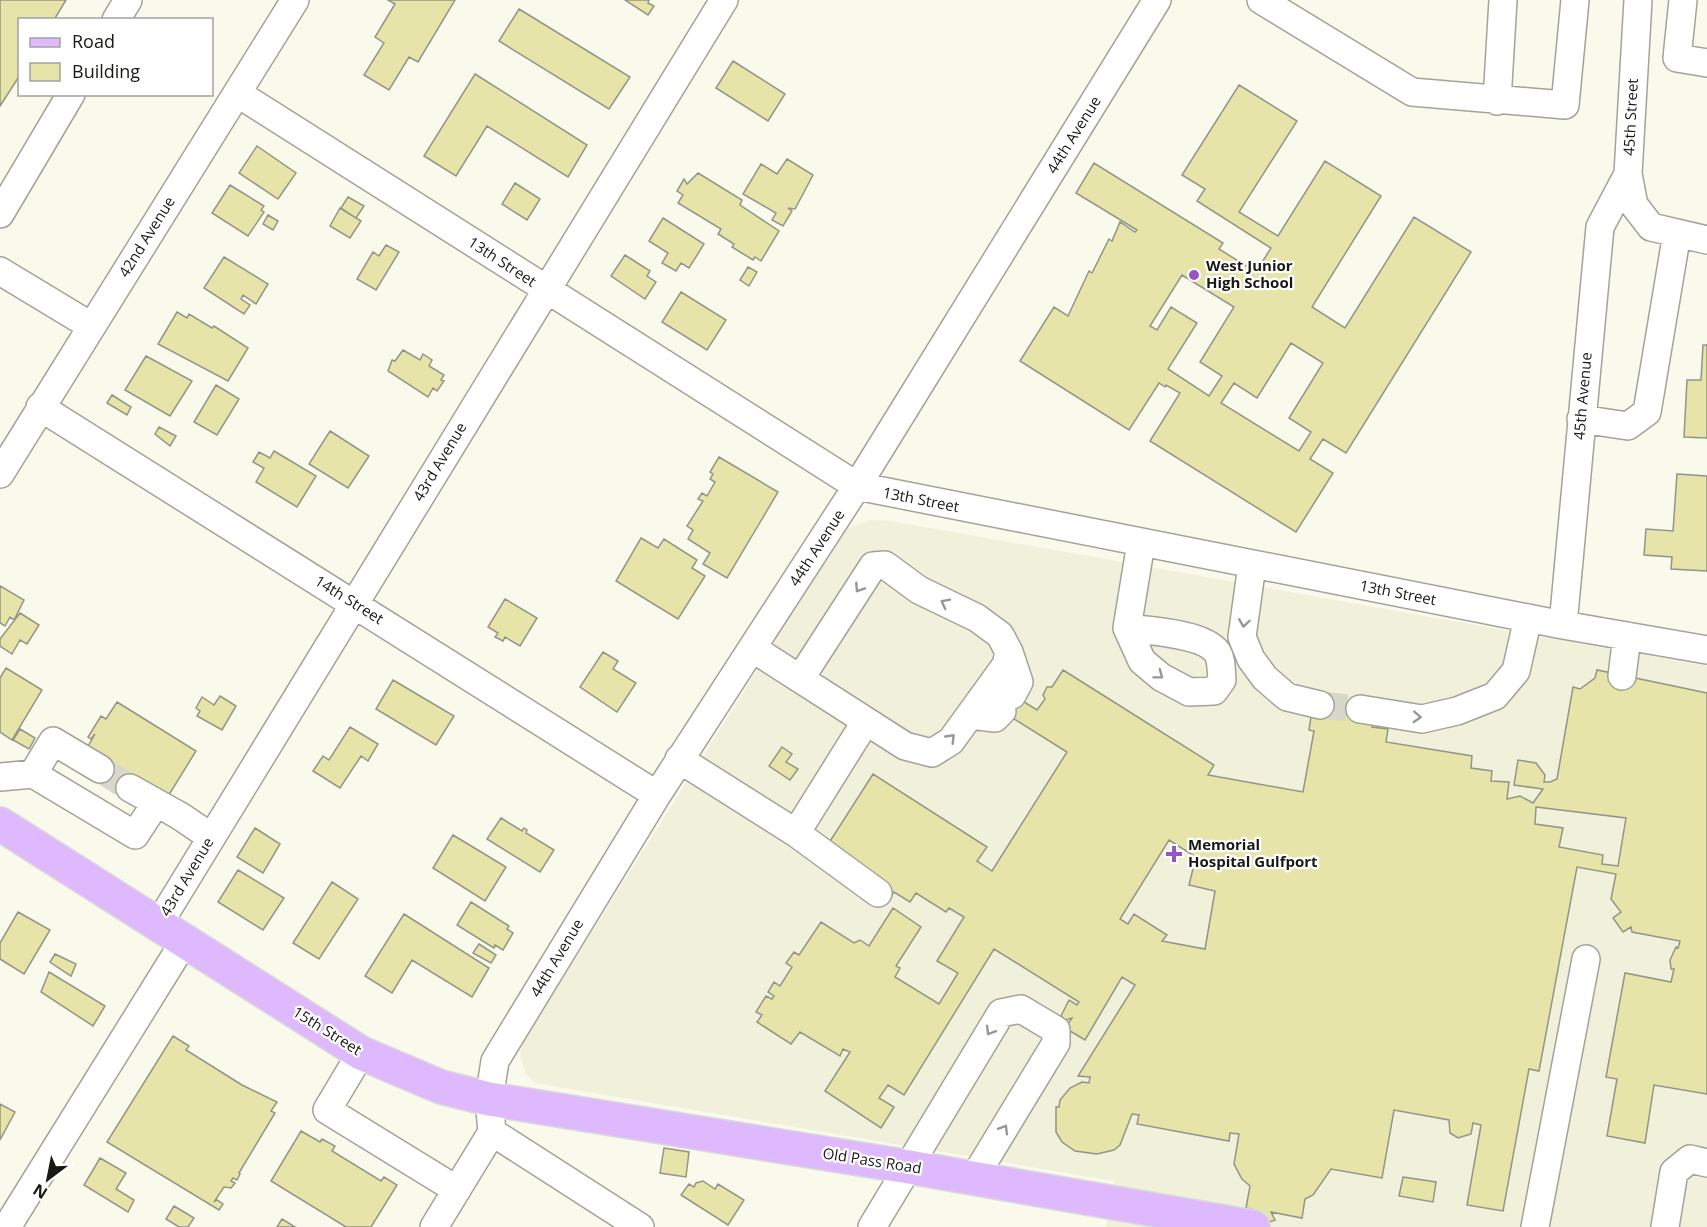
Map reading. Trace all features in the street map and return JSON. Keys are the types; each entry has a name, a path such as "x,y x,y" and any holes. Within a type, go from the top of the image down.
{"main road":[{"name":"15th Street","path":"0,824 361,1053 441,1087 489,1099"},
{"name":"Old Pass Road","path":"489,1099 909,1167 974,1179 1146,1218 1253,1227"}],"street":[{"path":"117,18 128,0"},
{"name":"43rd Avenue","path":"7,1227 171,934 211,837 724,0"},
{"name":"44th Avenue","path":"489,1099 495,1061 657,795 857,486 1157,0"},
{"path":"1261,0 1412,92 1565,105 1575,0"},
{"path":"1497,101 1503,0"},
{"name":"42nd Avenue","path":"0,474 40,406 237,93 287,3"},
{"path":"1637,8 1682,12 1677,58 1707,63"},
{"name":"45th Street","path":"1637,8 1628,174 1634,205 1651,227 1677,233"},
{"name":"13th Street","path":"237,93 857,486 1252,565 1563,625 1707,650"},
{"path":"0,214 71,96"},
{"name":"45th Avenue","path":"1563,625 1600,227 1628,174"},
{"path":"1581,419 1628,426 1647,411 1677,233 1707,240"},
{"path":"0,271 91,326"},
{"name":"14th Street","path":"40,406 657,795"},
{"path":"1127,628 1141,543"},
{"path":"1252,565 1242,637 1251,658 1265,678 1287,697 1320,705"},
{"path":"800,679 873,566 885,566 919,590 977,618 1000,635 1009,652 1019,681 1007,703 995,718 969,715"},
{"path":"1360,709 1422,719 1457,711 1495,696 1516,671 1528,618"},
{"path":"1622,676 1628,636"},
{"path":"752,648 905,746 932,753 951,741 1005,665 1009,652"},
{"path":"796,833 867,721"},
{"path":"33,774 53,741 100,769"},
{"path":"680,759 796,833 878,893"},
{"path":"0,777 33,774 135,835 156,803"},
{"path":"130,788 180,816 211,837"},
{"path":"1535,1227 1586,958"},
{"path":"872,1227 1001,1013 1021,1009 1056,1030 1056,1043 974,1179"},
{"path":"361,1053 327,1110 457,1190"},
{"path":"434,1227 492,1132 489,1099"},
{"path":"492,1132 640,1227"},
{"path":"1665,1227 1674,1172 1690,1159 1707,1163"}],"shaded area":[{"name":"Memorial Hospital Gulfport","path":"871,520 890,521 1707,666 1707,1227 1106,1227 1114,1181 535,1083 526,1074 520,1055 523,1041 847,528"}],"building":[{"path":"0,0 66,0 55,18 18,18 18,78 0,106"},
{"path":"388,0 455,0 418,62 409,57 389,90 364,75 384,43 375,37 395,4"},
{"path":"625,0 649,0 648,3 654,6 648,15"},
{"path":"519,9 630,77 609,109 499,41"},
{"path":"733,61 785,94 768,121 716,88"},
{"path":"475,74 587,145 568,177 487,126 456,176 424,156"},
{"path":"1239,85 1297,121 1239,212 1278,236 1325,161 1381,196 1312,307 1345,328 1414,217 1471,252 1346,453 1323,439 1310,459 1333,473 1296,532 1150,441 1180,393 1159,383 1129,430 1020,361 1054,307 1068,316 1089,271 1092,273 1109,239 1112,241 1120,222 1135,232 1137,230 1076,193 1094,163 1223,243 1219,249 1256,272 1271,248 1197,201 1205,189 1182,175","holes":["1182,275 1234,307 1200,362 1222,376 1209,396 1168,369 1197,323 1171,307 1157,330 1150,326","1291,343 1323,363 1289,418 1311,432 1299,451 1221,403 1234,383 1257,398"]},
{"path":"257,146 296,173 278,199 239,173"},
{"path":"787,159 813,175 795,209 788,208 792,211 783,226 772,220 776,213 743,194 761,164 777,174"},
{"path":"698,173 742,200 740,205 779,231 761,261 755,257 753,260 732,247 734,244 718,234 721,229 678,203 683,195 677,191 684,179 687,184"},
{"path":"515,183 540,199 527,220 502,204"},
{"path":"230,185 264,206 261,210 264,212 248,236 212,213"},
{"path":"348,197 364,206 356,218 341,208"},
{"path":"340,208 361,221 350,238 330,226"},
{"path":"268,215 278,221 273,230 263,224"},
{"path":"663,218 704,244 689,268 681,263 676,271 662,263 668,253 649,241"},
{"path":"386,245 399,252 376,290 357,279 373,252 379,256"},
{"path":"625,255 650,271 647,276 656,282 645,299 611,276"},
{"path":"224,257 268,284 256,304 243,295 241,299 250,305 244,314 204,288"},
{"path":"748,267 757,272 749,286 740,280"},
{"path":"681,292 726,320 707,350 662,322"},
{"path":"177,312 187,318 189,314 212,328 214,326 248,348 228,381 158,344"},
{"path":"1703,345 1707,345 1707,438 1684,437 1687,380 1701,380"},
{"path":"403,350 420,360 423,354 432,360 429,366 444,375 441,380 444,381 437,391 433,388 428,397 388,371 392,360 395,361"},
{"path":"146,356 192,381 170,416 125,390"},
{"path":"216,385 239,399 217,435 194,422"},
{"path":"112,395 131,407 127,415 107,403"},
{"path":"159,427 176,436 170,446 155,434"},
{"path":"330,431 369,456 348,488 309,464"},
{"path":"274,451 316,476 297,507 256,482 264,468 253,462 259,452 270,458"},
{"path":"719,457 778,492 727,578 703,564 710,553 688,539 693,530 687,526 703,501 698,499 702,493 707,496 715,482 710,479 713,474 710,472"},
{"path":"1677,474 1707,476 1707,571 1671,569 1672,557 1644,555 1646,529 1673,531"},
{"path":"641,538 658,548 664,539 697,560 692,568 705,576 678,619 616,581"},
{"path":"0,586 24,600 14,620 10,617 5,626 0,623"},
{"path":"505,599 537,618 520,646 505,637 503,641 495,637 498,633 488,627"},
{"path":"20,613 39,625 27,644 20,640 12,654 0,646 0,639"},
{"path":"603,652 618,661 613,669 636,683 617,712 580,687"},
{"path":"6,668 42,690 12,740 0,732 0,678"},
{"path":"1063,670 1214,765 1208,775 1303,792 1314,731 1309,730 1311,717 1314,717 1328,700 1337,698 1353,704 1372,723 1372,727 1388,729 1386,742 1472,756 1471,768 1492,771 1491,781 1509,782 1507,799 1520,796 1533,803 1543,789 1514,785 1518,760 1536,763 1545,775 1544,782 1557,779 1573,687 1580,689 1595,678 1597,670 1707,693 1707,1094 1654,1085 1645,1143 1607,1136 1617,1079 1606,1077 1625,973 1671,982 1674,969 1671,969 1670,960 1680,941 1632,932 1631,927 1623,932 1613,918 1621,912 1611,899 1616,874 1577,867 1539,1071 1529,1069 1503,1211 1467,1205 1481,1125 1473,1123 1471,1134 1458,1138 1450,1133 1449,1120 1394,1110 1382,1178 1331,1169 1313,1195 1305,1199 1302,1218 1271,1212 1275,1220 1269,1222 1245,1215 1251,1209 1246,1208 1250,1186 1242,1179 1234,1164 1239,1134 1230,1133 1229,1141 1137,1124 1139,1115 1132,1114 1120,1145 1114,1150 1097,1154 1075,1151 1062,1142 1056,1132 1056,1107 1059,1107 1060,1100 1070,1088 1082,1082 1089,1083 1090,1077 1078,1076 1135,985 1122,977 1085,1040 1065,1028 1072,1018 1065,1020 1061,1016 1069,1000 1077,1005 1079,1002 994,949 904,1095 888,1085 879,1098 894,1107 881,1128 825,1091 850,1052 843,1049 840,1056 800,1032 791,1044 757,1022 762,1015 756,1012 766,996 772,999 774,996 768,992 774,982 780,986 792,967 786,963 794,952 799,955 821,922 854,943 860,940 869,946 893,908 921,927 896,966 900,968 895,977 939,1004 958,973 937,961 964,917 949,908 946,912 916,893 910,902 894,892 890,898 825,849 873,774 987,847 977,861 992,871 1067,752 1006,714 1016,697 1037,710 1045,699 1043,695 1047,687 1052,687","holes":["1536,807 1626,818 1618,866 1602,864 1603,855 1559,847 1563,828 1535,824","1169,840 1196,857 1189,885 1215,891 1205,949 1162,941 1167,935 1134,914 1128,924 1120,919"]},
{"path":"393,680 454,716 436,745 376,709"},
{"path":"220,696 236,706 222,730 197,716 200,711 196,708 202,697 214,705"},
{"path":"117,702 196,751 167,798 129,790 99,772 87,748 95,734 91,739 88,737 101,716 106,719"},
{"path":"350,727 378,744 368,761 361,756 340,788 313,771 323,756 329,760"},
{"path":"20,729 35,738 29,749 13,740"},
{"path":"782,747 792,754 786,762 798,769 790,780 769,766"},
{"path":"501,818 522,831 524,828 527,830 526,833 554,850 540,872 487,839"},
{"path":"255,828 280,844 263,873 237,857"},
{"path":"453,835 506,867 485,901 433,868"},
{"path":"238,870 284,898 263,930 218,902"},
{"path":"332,882 358,899 319,959 293,943"},
{"path":"471,902 509,926 507,929 513,933 503,950 495,945 494,948 457,925"},
{"path":"18,912 50,930 24,974 0,959 0,943"},
{"path":"404,914 489,968 472,997 412,960 392,993 365,976"},
{"path":"479,944 496,955 491,963 473,953"},
{"path":"55,954 76,964 71,976 50,962"},
{"path":"49,972 105,1006 93,1026 41,992"},
{"path":"173,1036 189,1046 186,1050 242,1085 277,1102 271,1111 275,1113 237,1180 233,1178 231,1181 235,1183 231,1188 224,1187 214,1202 217,1200 223,1204 219,1210 107,1142"},
{"path":"0,1104 15,1112 0,1140"},
{"path":"301,1131 320,1142 322,1139 335,1146 332,1151 381,1181 384,1177 397,1185 371,1227 346,1227 271,1181"},
{"path":"664,1148 689,1152 686,1177 660,1173"},
{"path":"100,1158 126,1173 116,1189 134,1200 128,1212 84,1185"},
{"path":"1403,1177 1436,1182 1433,1202 1399,1196"},
{"path":"703,1181 715,1189 718,1184 744,1200 728,1225 681,1195 689,1184 694,1187 696,1183"},
{"path":"174,1206 194,1218 188,1227 179,1227 166,1219"},
{"path":"282,1219 295,1227 277,1227"}],"tunnel":[{"path":"1320,705 1360,709"},
{"path":"100,769 130,788"}],"place":[{"name":"West Junior High School","path":"1194,275"},
{"name":"Memorial Hospital Gulfport","path":"1174,854"}]}
